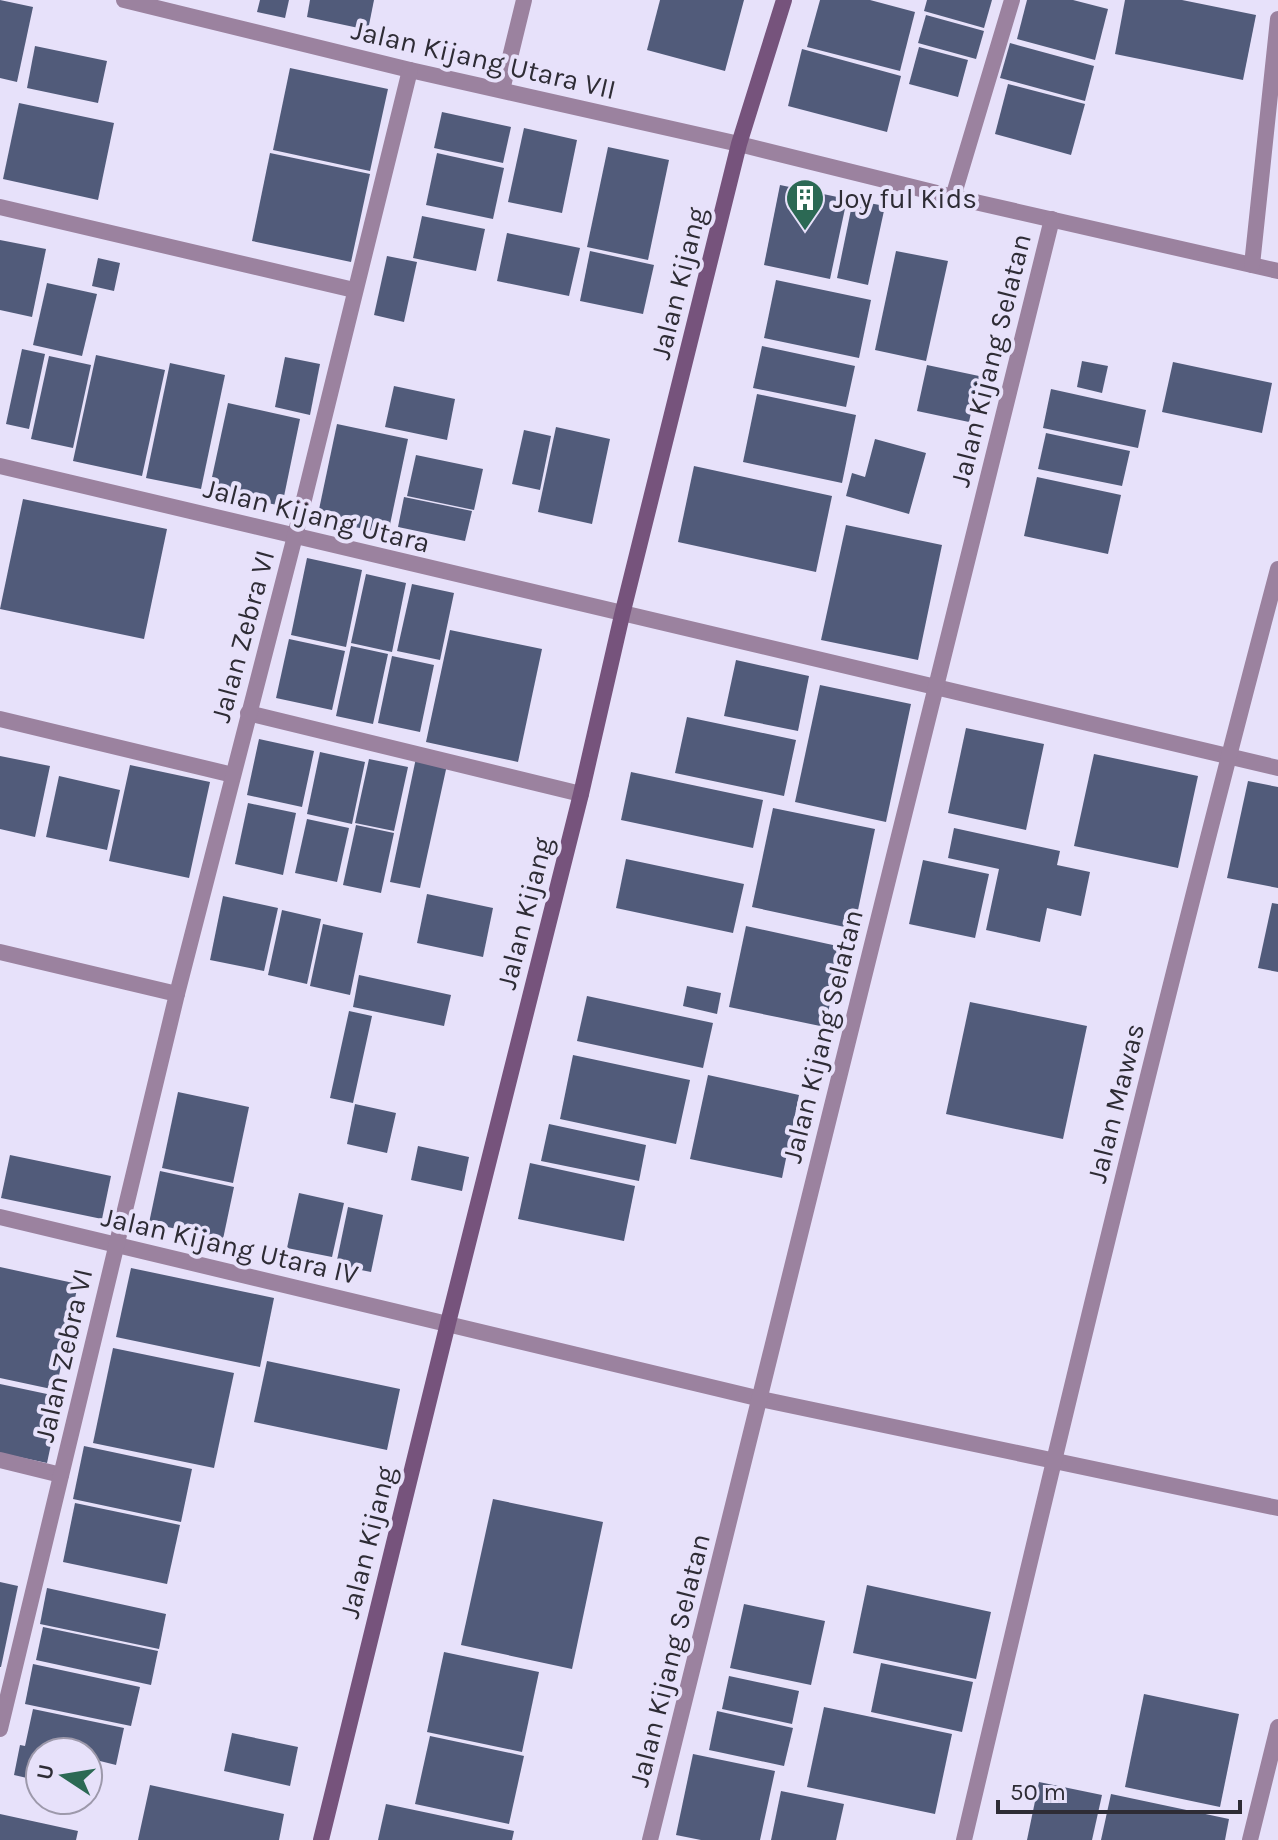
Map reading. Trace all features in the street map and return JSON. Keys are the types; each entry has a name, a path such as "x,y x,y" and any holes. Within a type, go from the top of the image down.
{"street":[{"name":"Jalan Kijang Utara VII","path":"124,0 410,70 739,144"},
{"path":"502,90 524,0"},
{"name":"Jalan Kijang","path":"321,1840 739,144 784,0"},
{"path":"953,197 1012,0"},
{"path":"1252,265 1278,19"},
{"name":"Jalan Zebra VI","path":"0,1729 4,1700 177,994 295,536 410,70"},
{"name":"Jalan Kijang Selatan","path":"650,1840 1052,219 739,144"},
{"path":"0,207 354,290"},
{"path":"1052,219 1278,271"},
{"name":"Jalan Kijang Utara","path":"0,466 622,615"},
{"name":"Jalan Mawas","path":"964,1840 1053,1461 1228,757 1278,569"},
{"path":"622,615 934,685 1278,768"},
{"path":"248,713 581,794"},
{"path":"0,719 233,775"},
{"path":"0,952 177,994"},
{"name":"Jalan Kijang Utara IV","path":"0,1217 448,1323"},
{"path":"448,1323 761,1399 1278,1508"},
{"path":"0,1460 61,1475"},
{"path":"1250,1840 1278,1727"}],"building":[{"path":"0,0 33,7 17,82 0,78"},
{"path":"260,0 289,0 285,18 257,12"},
{"path":"310,0 374,0 368,30 307,17"},
{"path":"660,0 744,0 725,71 647,50"},
{"path":"820,0 870,0 915,12 900,71 807,47"},
{"path":"927,0 992,0 984,28 924,11"},
{"path":"1027,0 1073,0 1108,9 1095,60 1017,39"},
{"path":"1125,0 1182,0 1256,15 1243,80 1115,54"},
{"path":"926,15 984,31 976,59 918,43"},
{"path":"1010,43 1094,66 1085,101 1000,78"},
{"path":"35,46 107,61 98,103 27,88"},
{"path":"919,47 968,60 958,97 909,84"},
{"path":"802,49 901,76 887,132 788,106"},
{"path":"290,68 388,89 370,171 273,150"},
{"path":"1008,84 1085,104 1071,155 995,134"},
{"path":"19,103 114,123 98,200 3,179"},
{"path":"442,112 511,127 503,163 434,148"},
{"path":"524,128 577,140 562,213 508,202"},
{"path":"608,147 669,160 648,260 587,247"},
{"path":"270,153 370,174 351,262 252,241"},
{"path":"437,153 504,168 493,219 426,205"},
{"name":"Joy ful Kids","path":"780,185 847,199 830,279 764,265"},
{"path":"853,200 885,206 868,285 837,278"},
{"path":"422,216 485,229 476,271 413,258"},
{"path":"507,233 580,248 569,296 497,281"},
{"path":"0,240 46,249 32,317 0,310"},
{"path":"590,251 654,265 643,314 580,301"},
{"path":"896,251 948,261 926,361 875,350"},
{"path":"387,256 417,262 404,322 374,315"},
{"path":"98,258 120,263 114,291 92,286"},
{"path":"776,280 871,300 859,358 764,338"},
{"path":"47,283 97,294 82,356 33,345"},
{"path":"762,346 855,366 846,407 753,388"},
{"path":"22,349 45,354 29,429 6,424"},
{"path":"96,355 165,370 142,476 73,461"},
{"path":"49,356 91,365 73,448 31,439"},
{"path":"285,357 320,364 310,415 275,407"},
{"path":"1082,361 1108,366 1102,393 1077,387"},
{"path":"1173,362 1272,383 1262,433 1162,412"},
{"path":"170,363 225,375 201,489 146,478"},
{"path":"927,365 979,376 969,422 917,411"},
{"path":"394,386 455,399 447,440 385,427"},
{"path":"1051,389 1146,410 1138,448 1043,428"},
{"path":"757,394 856,415 842,483 743,462"},
{"path":"228,403 300,419 282,506 209,491"},
{"path":"337,424 408,439 388,534 317,519"},
{"path":"556,427 610,439 592,524 538,512"},
{"path":"524,430 551,436 540,490 512,484"},
{"path":"1046,433 1130,451 1122,486 1038,469"},
{"path":"875,439 926,453 909,514 846,496 852,473 865,477"},
{"path":"416,455 483,469 474,510 407,496"},
{"path":"694,466 832,496 816,572 678,542"},
{"path":"1037,477 1121,495 1108,554 1024,536"},
{"path":"404,497 472,511 465,541 398,527"},
{"path":"23,499 167,529 144,639 0,609"},
{"path":"846,525 942,545 918,660 821,640"},
{"path":"307,558 362,570 346,647 291,635"},
{"path":"366,574 406,583 392,652 351,643"},
{"path":"412,584 454,593 440,660 397,651"},
{"path":"450,630 542,649 518,762 426,742"},
{"path":"289,639 345,651 332,710 276,698"},
{"path":"351,646 388,654 373,724 336,716"},
{"path":"392,656 434,665 420,732 378,723"},
{"path":"736,660 809,676 798,731 724,716"},
{"path":"820,685 911,704 886,822 795,802"},
{"path":"687,717 796,740 784,796 675,773"},
{"path":"966,728 1044,744 1026,830 948,813"},
{"path":"259,739 314,751 302,807 247,795"},
{"path":"320,752 365,762 352,824 307,814"},
{"path":"1094,754 1198,776 1178,868 1074,846"},
{"path":"0,756 50,766 35,837 0,829"},
{"path":"416,758 447,765 420,888 390,882"},
{"path":"369,759 408,767 394,831 355,823"},
{"path":"130,765 210,782 189,878 109,861"},
{"path":"631,772 763,800 753,848 621,820"},
{"path":"59,776 120,790 107,850 46,837"},
{"path":"1248,781 1278,787 1278,888 1227,878"},
{"path":"248,803 296,813 283,875 235,864"},
{"path":"773,808 875,829 854,929 752,907"},
{"path":"307,819 349,828 337,882 295,873"},
{"path":"356,825 394,833 381,893 343,885"},
{"path":"954,828 1060,851 1057,865 1090,872 1081,916 1047,908 1040,942 986,930 999,869 948,858"},
{"path":"626,859 744,884 733,933 616,908"},
{"path":"923,860 989,874 975,938 909,924"},
{"path":"427,894 493,908 483,957 417,943"},
{"path":"223,896 278,908 264,971 210,960"},
{"path":"1272,903 1278,904 1278,972 1258,968"},
{"path":"282,910 321,919 307,984 268,975"},
{"path":"323,924 363,933 350,995 310,986"},
{"path":"746,926 842,947 825,1027 729,1007"},
{"path":"359,975 451,995 444,1026 353,1007"},
{"path":"687,986 721,993 717,1014 683,1006"},
{"path":"587,996 713,1023 703,1068 577,1041"},
{"path":"970,1002 1087,1026 1063,1139 946,1114"},
{"path":"349,1011 372,1016 353,1103 330,1098"},
{"path":"573,1055 690,1080 676,1144 560,1119"},
{"path":"708,1075 799,1095 782,1178 690,1159"},
{"path":"178,1092 249,1107 233,1183 162,1168"},
{"path":"355,1104 396,1113 387,1153 347,1144"},
{"path":"549,1124 646,1145 639,1181 541,1161"},
{"path":"418,1146 469,1157 462,1191 411,1180"},
{"path":"10,1155 111,1176 102,1219 1,1198"},
{"path":"530,1163 635,1186 624,1241 518,1219"},
{"path":"160,1171 234,1187 223,1239 149,1223"},
{"path":"299,1193 344,1203 332,1257 287,1248"},
{"path":"348,1207 383,1215 371,1272 336,1265"},
{"path":"0,1267 78,1284 56,1390 0,1378"},
{"path":"131,1268 274,1298 260,1367 116,1337"},
{"path":"113,1348 234,1373 214,1468 93,1443"},
{"path":"267,1361 400,1389 387,1450 254,1422"},
{"path":"0,1384 61,1397 47,1463 0,1453"},
{"path":"84,1446 192,1469 181,1522 73,1499"},
{"path":"493,1499 603,1522 572,1669 461,1645"},
{"path":"75,1503 180,1525 167,1584 63,1562"},
{"path":"0,1582 18,1586 1,1667 0,1667"},
{"path":"867,1585 991,1612 976,1679 853,1653"},
{"path":"47,1588 166,1614 159,1649 40,1624"},
{"path":"744,1604 825,1621 811,1685 730,1668"},
{"path":"43,1627 158,1651 151,1685 36,1660"},
{"path":"444,1652 539,1672 522,1752 427,1732"},
{"path":"881,1663 973,1682 962,1732 871,1712"},
{"path":"33,1664 140,1687 131,1726 25,1704"},
{"path":"729,1676 799,1691 792,1724 722,1709"},
{"path":"1144,1694 1239,1714 1220,1807 1125,1787"},
{"path":"824,1707 952,1734 935,1814 807,1787"},
{"path":"33,1709 124,1728 116,1765 104,1762 104,1736 27,1736"},
{"path":"717,1711 793,1728 784,1766 709,1750"},
{"path":"232,1733 298,1747 290,1786 224,1771"},
{"path":"430,1736 524,1756 509,1824 415,1804"},
{"path":"20,1745 24,1746 24,1777 14,1775"},
{"path":"693,1754 775,1771 760,1840 701,1840 676,1835"},
{"path":"1039,1782 1102,1795 1092,1840 1027,1840"},
{"path":"150,1785 284,1814 279,1840 138,1840"},
{"path":"781,1791 844,1804 836,1840 771,1840"},
{"path":"1111,1794 1229,1819 1225,1840 1101,1840"},
{"path":"386,1804 514,1831 512,1840 378,1840"},
{"path":"0,1814 78,1831 76,1840 0,1840"}],"place":[{"name":"Joy ful Kids","path":"805,232"}]}
